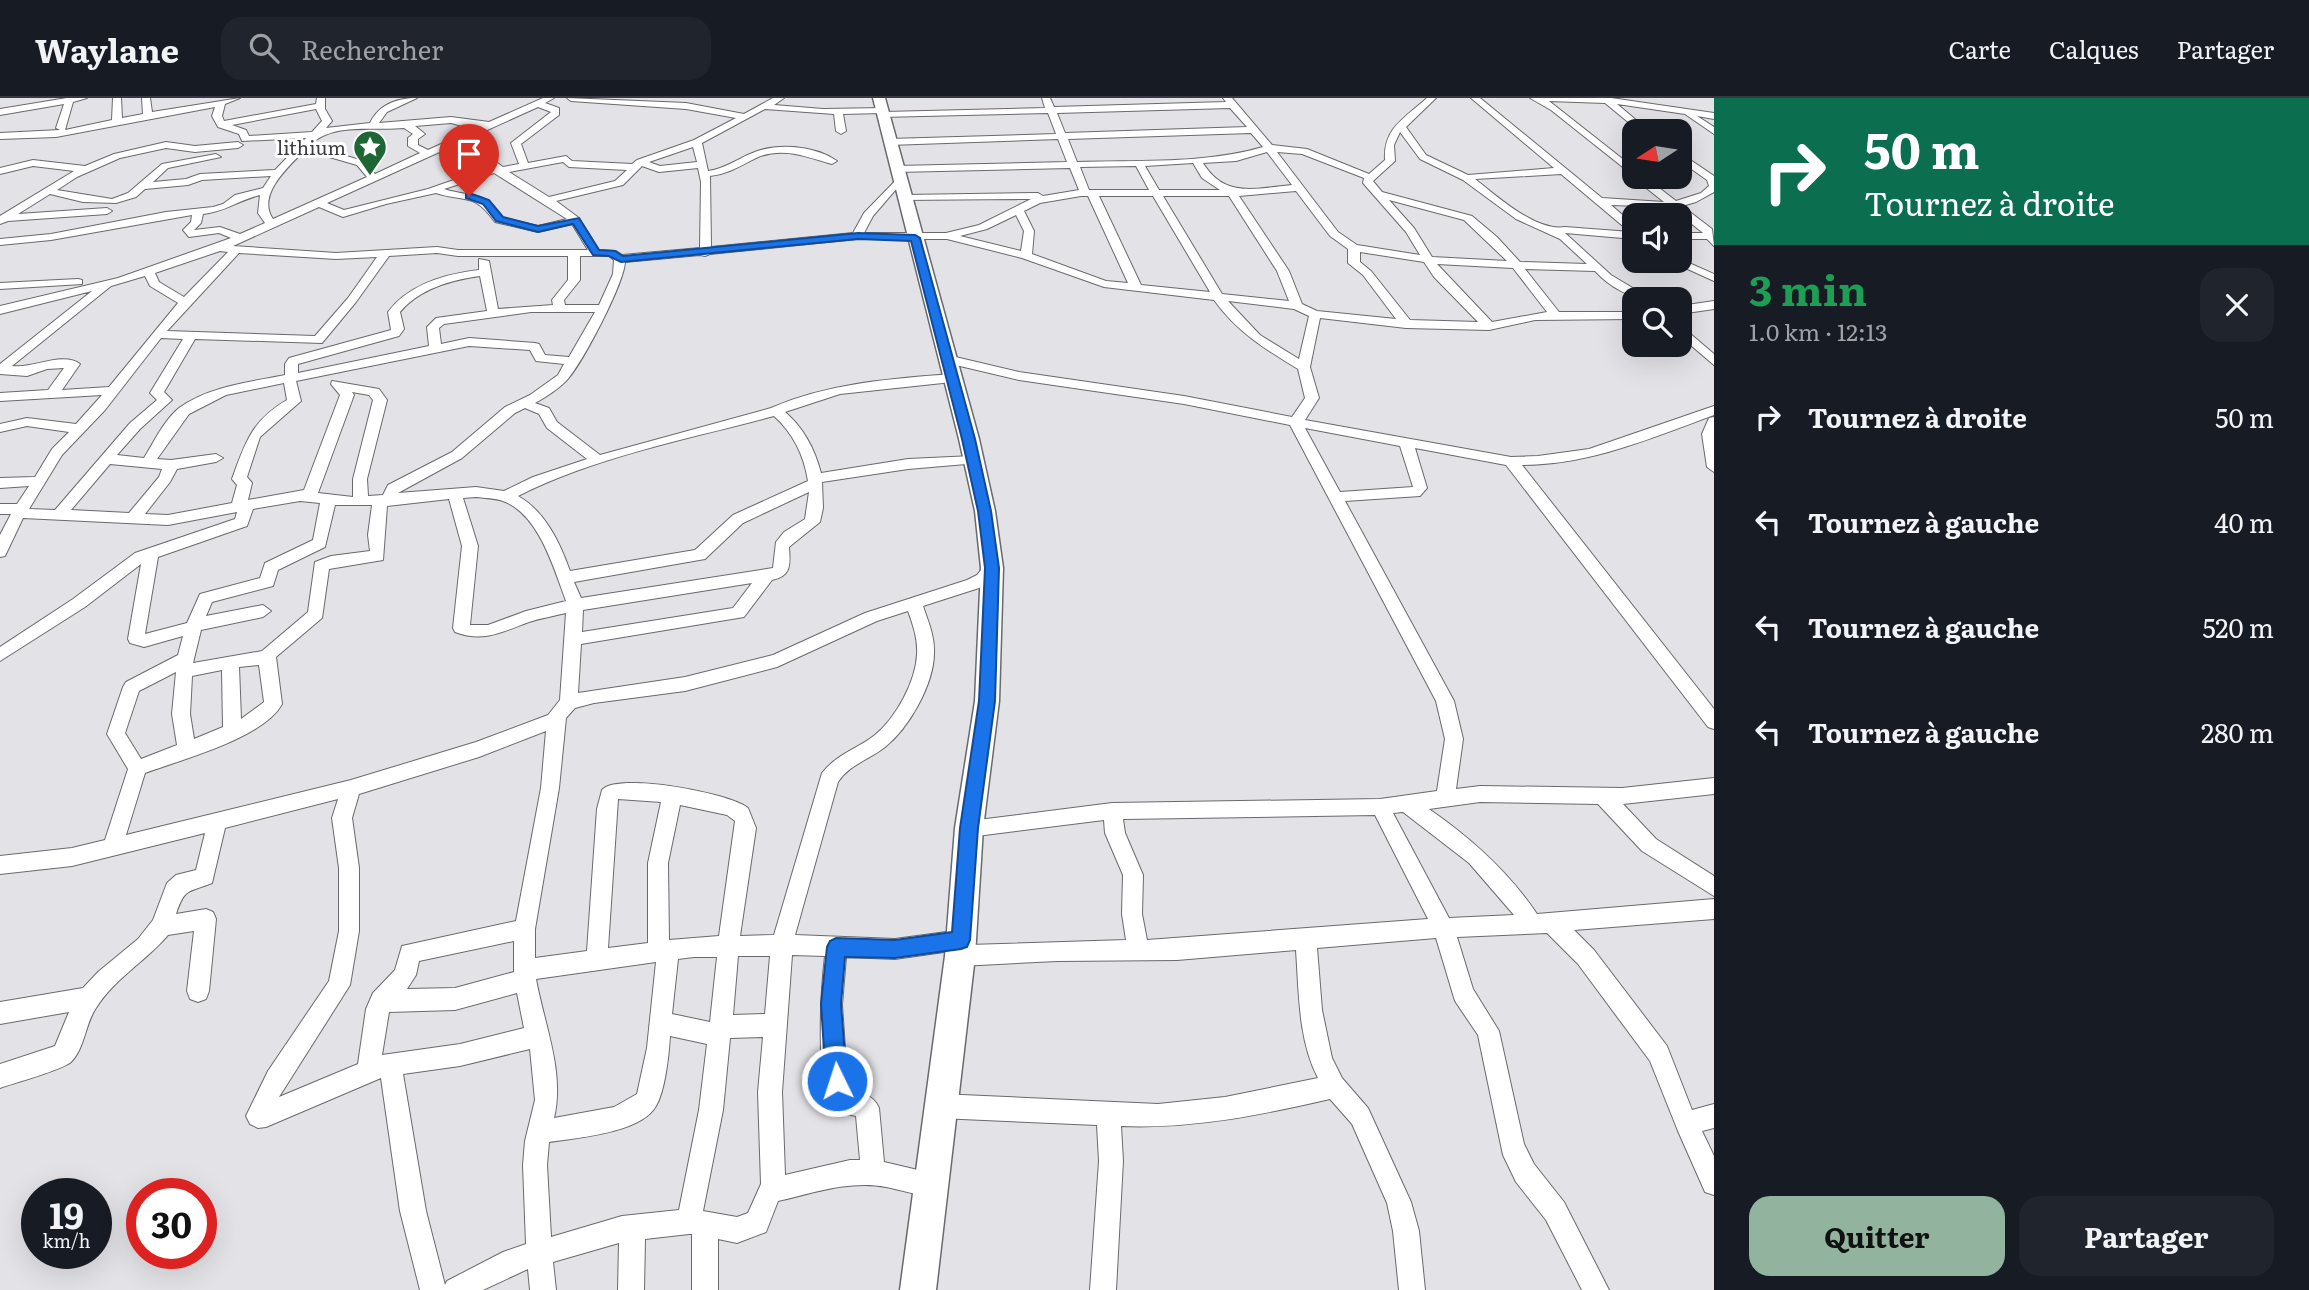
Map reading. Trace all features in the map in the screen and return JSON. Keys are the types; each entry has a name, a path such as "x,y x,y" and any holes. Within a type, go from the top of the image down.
{"street":[{"path":"0,113 83,98"},
{"path":"117,98 117,122"},
{"path":"146,98 148,116"},
{"path":"0,136 56,136 117,122 221,104 236,98"},
{"path":"374,126 377,116 390,106 412,98"},
{"path":"0,552 20,511 57,452 186,302 222,267 239,245 272,225 550,98"},
{"path":"571,98 686,106 748,117"},
{"path":"548,200 620,183 637,165 697,142 780,98"},
{"path":"1046,98 1084,190 1136,287"},
{"path":"858,236 868,215 900,183 1073,165 1236,158 1269,148 1304,151 1369,177 1381,171 1390,160 1393,134 1432,98"},
{"path":"1475,98 1622,219"},
{"path":"1536,98 1607,100 1714,116"},
{"path":"1536,98 1554,108 1622,163"},
{"path":"1663,98 1714,131"},
{"path":"1607,100 1630,119"},
{"path":"61,128 69,101"},
{"path":"766,107 838,112 882,108 1051,110 1229,101 1269,148 1334,234 1354,248 1430,261 1598,268"},
{"path":"0,242 63,235 228,206 239,197 264,191 327,121 320,102 221,125"},
{"path":"221,104 217,116 221,125 243,132 242,142"},
{"path":"524,165 516,143 556,113 556,110 538,104"},
{"path":"882,108 974,460 985,511 992,568 987,701 969,828 960,948 918,1290"},
{"path":"838,112 841,131"},
{"path":"3,220 84,169 147,148 178,145 195,149 374,126 451,120 492,124"},
{"path":"16,137 27,121"},
{"path":"406,125 420,134 413,138 413,146 428,153"},
{"path":"1402,128 1423,157 1467,178 1520,217 1564,237 1607,277 1624,287"},
{"path":"889,142 1253,130"},
{"path":"456,139 486,159 497,170 548,200 575,220 596,253"},
{"path":"3,220 110,203 132,195 161,169 220,156 242,142"},
{"path":"697,142 703,170 705,253"},
{"path":"305,147 360,163 368,174 376,178"},
{"path":"147,148 152,157 170,165"},
{"path":"321,204 343,214 497,170 567,159 569,164 637,165 726,173 761,152 775,150 804,152 832,161"},
{"path":"1198,160 1206,176 1232,193 1283,271 1297,306"},
{"path":"0,171 33,163 84,169"},
{"path":"1139,163 1158,192 1192,257 1239,323 1256,338 1304,367"},
{"path":"1655,189 1673,203 1710,197 1714,186 1712,179 1692,165"},
{"path":"1467,178 1477,174 1564,171"},
{"path":"144,186 188,183 200,177 279,173"},
{"path":"1369,177 1367,181 1410,230 1438,275 1489,326"},
{"path":"365,183 384,201"},
{"path":"900,183 1052,196 1087,193 1232,193 1299,188"},
{"path":"432,190 459,197 471,196 486,202 499,219 538,229 575,220"},
{"path":"49,191 110,203"},
{"path":"264,191 265,220 272,225"},
{"path":"1379,194 1412,205 1475,213"},
{"path":"132,195 180,198 173,214"},
{"path":"0,310 103,285 219,248 239,245 336,256 437,250 612,253 621,259 705,253 858,236 946,236 983,227 1037,200 1052,196"},
{"path":"1475,213 1492,197"},
{"path":"1601,201 1622,203"},
{"path":"1017,210 1026,218 1031,230 1026,256"},
{"path":"198,213 196,223 188,230 192,235 220,230 239,245"},
{"path":"1475,213 1480,227 1517,266 1555,315"},
{"path":"1692,221 1713,240"},
{"path":"1553,232 1565,230 1622,235"},
{"path":"946,236 1026,256 1099,282 1297,306 1315,314 1406,324 1489,326 1535,316 1622,316"},
{"path":"1692,237 1713,240"},
{"path":"1354,248 1354,263 1367,273 1406,324"},
{"path":"481,252 493,313"},
{"path":"560,307 558,300 574,280 574,253"},
{"path":"158,334 318,340 352,300 384,255"},
{"path":"136,768 232,732 271,711 273,704 268,657 274,648 316,614 321,566 331,561 378,556 376,535 384,502 393,488 457,455 478,435 554,386 574,361 602,309 614,286 621,259"},
{"path":"1692,268 1714,278"},
{"path":"149,271 155,285 186,302"},
{"path":"0,655 151,552 242,522 245,483 239,480 254,437 282,408 294,401 290,378 293,361 395,333 398,329 394,312 401,302 421,290 460,275 486,272"},
{"path":"0,286 89,282 103,285"},
{"path":"0,369 103,285"},
{"path":"1692,308 1714,305"},
{"path":"435,349 433,330 437,323 493,313 560,307 602,309"},
{"path":"1294,422 1304,413 1312,398 1304,367 1315,314"},
{"path":"59,515 135,426 165,400 157,393 191,335"},
{"path":"1692,340 1714,361"},
{"path":"148,463 168,430 187,409 222,392 475,342 535,347 540,358 574,361"},
{"path":"0,369 27,372 45,365 74,364 52,394"},
{"path":"506,496 538,480 598,460 776,411 798,400 949,368 1184,400 1511,461 1563,460 1624,445 1714,410"},
{"path":"0,509 59,515 168,520 310,494 347,395 335,382 334,371"},
{"path":"342,389 360,388 374,391 380,400 360,479 361,502"},
{"path":"2,398 110,391"},
{"path":"524,403 544,411 552,425 598,460"},
{"path":"455,495 470,546 461,628 475,633 575,605 778,573 782,568 780,550 786,538 813,522 815,481 799,435 793,425 776,411"},
{"path":"1714,421 1709,434 1714,467"},
{"path":"0,428 27,422 79,429"},
{"path":"1294,422 1446,701 1456,743 1445,797"},
{"path":"1335,497 1415,493 1420,488 1420,481 1405,442"},
{"path":"107,459 172,465 216,458"},
{"path":"565,578 700,555 738,519 815,481 908,464 974,460"},
{"path":"1511,461 1714,722"},
{"path":"133,517 165,479 172,465"},
{"path":"0,483 38,481"},
{"path":"300,496 361,502 485,492 506,496 522,505 542,528 575,605 574,639 525,929 524,975 542,1054 547,1100 535,1165 538,1253 543,1290"},
{"path":"187,748 180,729 180,704 194,626 206,598 267,583 271,567 320,543 328,500"},
{"path":"151,552 136,639 144,641 194,626 263,611"},
{"path":"0,865 72,857 351,788 480,749 562,711 613,692 685,684 767,663 871,617 974,584 983,579 992,568"},
{"path":"574,639 738,613 767,575"},
{"path":"773,1189 770,1092 782,945 829,779 839,763 879,742 897,726 924,676 925,638 914,604"},
{"path":"113,846 136,768 116,734 132,687 185,666 268,657"},
{"path":"230,662 232,732"},
{"path":"969,828 1112,811 1380,807 1445,797 1506,793 1643,796 1714,786"},
{"path":"351,788 342,818 349,868 349,931 339,985 276,1079 258,1116 379,1067 460,1055 537,1036"},
{"path":"597,960 609,796 618,789 672,796 728,806 736,810 746,821 726,946 720,1031 708,1129 701,1154 697,1222 705,1290"},
{"path":"540,1132 627,1115 643,1107 647,1100 658,1048 664,950 658,863 672,796"},
{"path":"1603,796 1649,845 1714,887"},
{"path":"1406,804 1485,863 1541,923 1586,957 1649,1038 1663,1062 1686,1123 1714,1183"},
{"path":"1380,807 1443,928 1463,993 1488,1031 1512,1146 1518,1162 1555,1211 1596,1290"},
{"path":"1112,811 1115,833 1133,875 1132,914 1138,950"},
{"path":"0,1076 62,1055 89,998 106,979 145,946 162,926 174,890 183,882 201,879 206,874 217,820"},
{"path":"381,1001 455,999 524,975 664,950 782,945 895,949 1177,950 1714,909"},
{"path":"162,926 206,919 198,991"},
{"path":"433,1290 379,1067 373,1020 381,1001 405,975 412,951 525,929"},
{"path":"1306,939 1316,1034 1324,1068 1334,1086 1360,1116 1399,1202 1406,1231 1412,1290"},
{"path":"836,947 831,1004 837,1097 841,1103 863,1105 867,1108 873,1173"},
{"path":"0,1013 89,998"},
{"path":"659,1023 720,1031 775,1026"},
{"path":"939,1106 1108,1115 1191,1114 1266,1102 1334,1086"},
{"path":"1102,1290 1111,1161 1108,1115"},
{"path":"1686,1123 1714,1116"},
{"path":"456,1290 499,1267 538,1253 632,1227 697,1222 737,1230 753,1226 773,1189 850,1172 873,1173 930,1184"},
{"path":"631,1290 632,1227"}],"place":[{"name":"lithium","path":"370,177"}],"route":[{"path":"469,196 486,202 499,219 538,229 575,220 587,234 596,253 612,253 621,259 705,253 858,236 915,238 969,439 985,511 992,568 987,701 969,828 961,940 895,949 836,947 831,1004 837,1081"}]}
